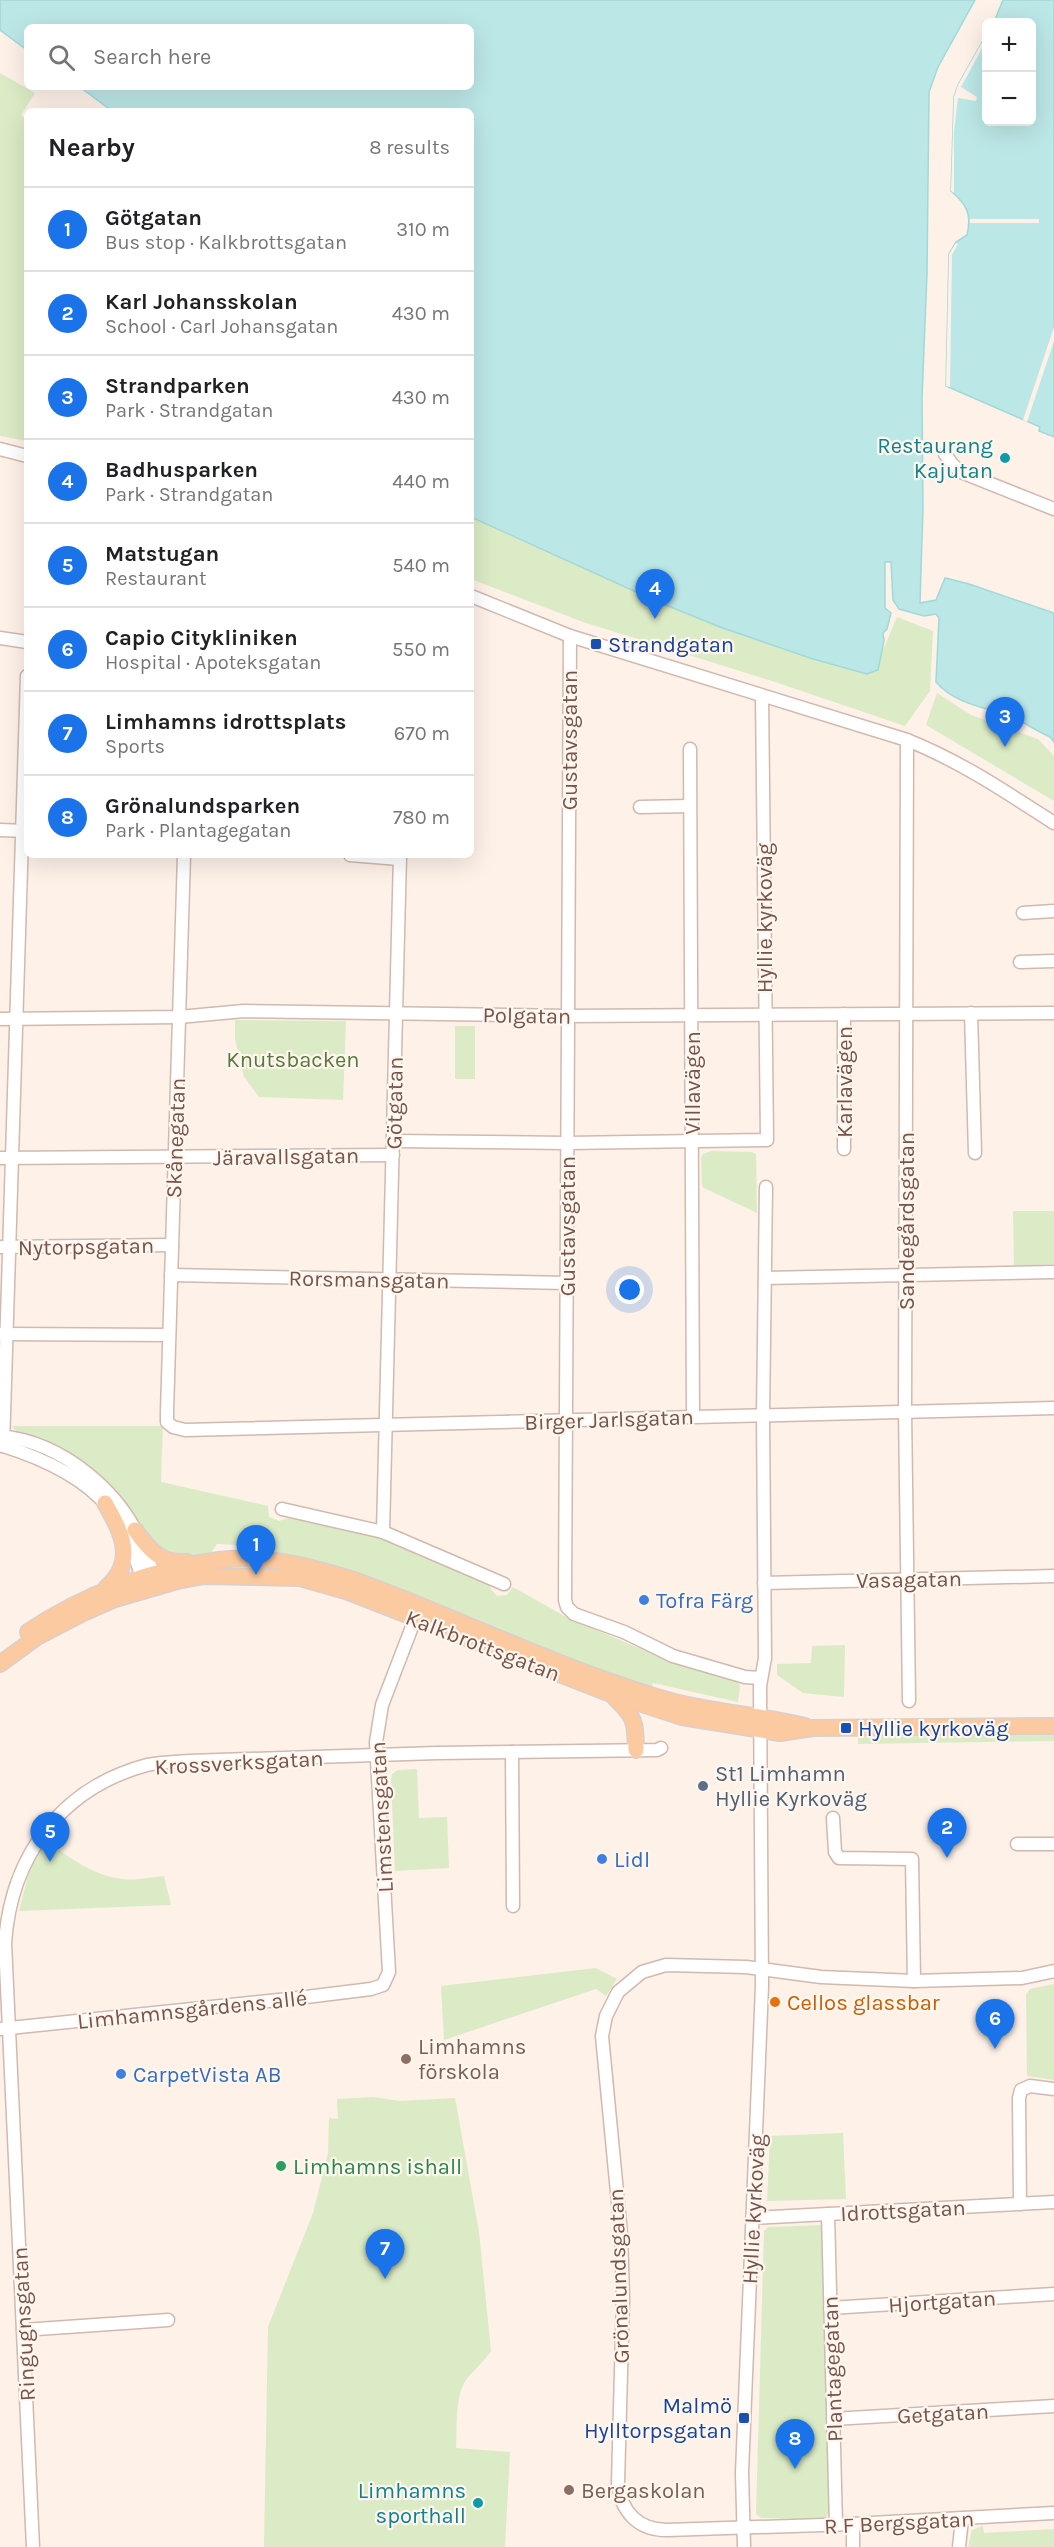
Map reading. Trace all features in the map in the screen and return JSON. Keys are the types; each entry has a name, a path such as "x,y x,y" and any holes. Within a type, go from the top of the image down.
{"main road":[{"path":"95,1595 116,1579 124,1559 121,1534 105,1503"},
{"path":"135,1530 147,1547 160,1558 172,1562 220,1560"},
{"name":"Kalkbrottsgatan","path":"0,1654 52,1616 95,1595 220,1560 282,1562 319,1569 398,1596 629,1689 761,1725"},
{"name":"Kalkbrottsgatan","path":"149,1580 204,1576 300,1578 346,1591 611,1694 682,1717 761,1725 780,1720 813,1728 1054,1726"},
{"path":"0,1664 37,1637 149,1580"},
{"path":"611,1694 631,1713 636,1750"}],"street":[{"path":"0,449 24,455"},
{"path":"945,454 952,464 962,471 1054,509"},
{"path":"474,597 570,636 907,740 952,759 1054,823"},
{"name":"Gustavsgatan","path":"570,636 567,1607 574,1614 624,1632 674,1656 745,1677 761,1678"},
{"path":"0,638 24,642"},
{"name":"Hyllie kyrkoväg","path":"692,1142 766,1140 762,696"},
{"name":"Sandegårdsgatan","path":"907,740 905,1411 909,1701"},
{"name":"Villavägen","path":"690,749 693,1416"},
{"path":"640,807 690,806"},
{"path":"0,830 24,831"},
{"path":"2,1441 7,1158 17,1018 24,854"},
{"name":"Skånegatan","path":"167,1422 184,858"},
{"name":"Götgatan","path":"383,1532 399,858"},
{"path":"1023,913 1054,911"},
{"path":"1020,962 1054,961"},
{"name":"Polgatan","path":"0,1019 179,1017 244,1011 568,1016 1054,1013"},
{"path":"971,1013 975,1153"},
{"name":"Karlavägen","path":"844,1014 844,1149"},
{"path":"393,1141 692,1142"},
{"name":"Järavallsgatan","path":"7,1158 393,1155"},
{"name":"Hyllie kyrkoväg","path":"744,2547 742,2473 761,1969 761,1678 765,1658 763,1416 766,1187"},
{"name":"Nytorpsgatan","path":"5,1247 172,1245"},
{"path":"765,1278 1054,1272"},
{"name":"Rorsmansgatan","path":"171,1275 567,1283"},
{"path":"4,1334 169,1335"},
{"name":"Birger Jarlsgatan","path":"167,1422 185,1430 1054,1408"},
{"path":"2,1441 79,1481 105,1503 128,1535 149,1580"},
{"path":"2,1441 34,1444 75,1464 111,1496 135,1530 149,1580"},
{"path":"282,1509 383,1532 504,1584"},
{"name":"Vasagatan","path":"764,1583 1054,1576"},
{"name":"Limstensgatan","path":"383,1985 389,1972 376,1756 378,1723 382,1705 415,1619"},
{"name":"Krossverksgatan","path":"4,2029 5,1943 15,1887 30,1853 44,1831 78,1797 111,1778 149,1765 189,1761 661,1748"},
{"path":"512,1752 513,1906"},
{"path":"833,1818 835,1852 839,1858 912,1859 914,1981"},
{"path":"1017,1844 1054,1844"},
{"name":"Grönalundsgatan","path":"743,2529 648,2529 628,2513 619,2493 623,2298 620,2222 602,2036 606,2016 618,1992 642,1972 666,1965 761,1969"},
{"path":"761,1969 831,1978 914,1981 1022,1978 1054,1971"},
{"name":"Limhamnsgårdens allé","path":"4,2029 298,1998 371,1989 383,1985"},
{"name":"Ringugnsgatan","path":"4,2029 23,2330 33,2547"},
{"path":"1020,2204 1019,2098 1021,2090 1030,2086 1054,2089"},
{"name":"Idrottsgatan","path":"752,2218 1054,2202"},
{"name":"Plantagegatan","path":"828,2214 836,2525"},
{"name":"Hjortgatan","path":"830,2308 1054,2294"},
{"path":"23,2330 168,2320"},
{"name":"Getgatan","path":"833,2419 1054,2406"},
{"name":"R F Bergsgatan","path":"743,2529 1054,2513"},
{"path":"959,2547 962,2519"},
{"path":"852,2524 853,2547"}],"green space":[{"path":"0,73 24,87 24,90 35,93 21,115 24,117 24,440 0,436"},
{"path":"474,513 880,657 897,617 933,631 930,691 905,726 772,681 583,622 474,580"},
{"path":"937,693 971,715 1038,739 1054,756 1054,801 926,725"},
{"name":"Knutsbacken","path":"235,1020 346,1021 343,1100 259,1097 244,1077 235,1039"},
{"path":"455,1026 475,1026 475,1079 455,1079"},
{"path":"711,1151 756,1154 757,1213 702,1187 701,1158 703,1154"},
{"path":"1013,1211 1054,1211 1054,1264 1014,1266"},
{"path":"12,1426 163,1426 161,1482 268,1506 269,1517 279,1521 291,1517 389,1538 488,1581 497,1596 507,1595 513,1587 566,1617 664,1659 738,1682 740,1687 738,1702 653,1683 651,1690 617,1680 357,1574 306,1559 244,1550 238,1545 217,1544 211,1553 194,1557 166,1555 154,1546 129,1508 118,1496 77,1466 17,1433"},
{"path":"845,1645 844,1697 803,1693 777,1675 777,1664 811,1663 812,1646"},
{"path":"1054,1735 1054,1741 858,1744 858,1737"},
{"path":"417,1769 419,1818 447,1817 449,1868 395,1871 392,1774 398,1770"},
{"path":"47,1841 82,1865 111,1877 132,1880 164,1876 171,1905 19,1911 30,1868"},
{"path":"596,1968 617,1979 606,1996 596,1989 444,2040 441,1986"},
{"path":"1054,1984 1054,2080 1027,2076 1026,1994 1030,1989"},
{"path":"373,2097 400,2101 455,2098 479,2232 491,2351 468,2377 460,2392 456,2448 510,2452 505,2547 264,2547 268,2327 313,2213 328,2153 329,2118 338,2119 337,2099"},
{"path":"843,2133 846,2199 767,2201 770,2136"},
{"path":"824,2225 829,2512 826,2517 819,2519 761,2518 756,2514 764,2231 768,2227"},
{"path":"983,2526 984,2533 1054,2529 1054,2547 968,2547 972,2530"}],"water":[{"path":"0,0 975,0 938,67 929,92 920,603 936,600 945,578 1054,613 1054,742 1050,737 1012,717 962,701 936,682 939,618 936,614 924,616 899,609 893,600 891,562 885,562 885,608 891,613 887,629 883,633 884,641 878,670 867,674 813,659 720,627 656,601 474,518 474,108 108,108 84,90 474,90 474,24 24,24 24,48 0,30"},
{"path":"1003,0 1054,0 1054,437 1039,431 1040,427 946,386 949,254 956,242 967,235 969,221 967,210 951,191 954,97 958,85 982,42 982,126 1036,126 1036,18 996,18"}],"pier":[{"path":"982,42 982,48 961,87 977,97 976,101 958,98 954,132 954,193 951,191 954,97 958,85"},
{"path":"970,219 1039,219 1039,223 970,223"},
{"path":"956,243 958,244 952,255 950,387 946,386 949,254"},
{"path":"1054,327 1054,341 1027,422 1023,420"}],"place":[{"name":"Restaurang Kajutan","path":"1005,458"},
{"name":"Badhusparken","path":"655,619"},
{"name":"Strandgatan","path":"596,644"},
{"name":"Strandparken","path":"1005,747"},
{"name":"Götgatan","path":"256,1575"},
{"name":"Tofra Färg","path":"644,1600"},
{"name":"Hyllie kyrkoväg","path":"846,1728"},
{"name":"St1 Limhamn Hyllie Kyrkoväg","path":"703,1786"},
{"name":"Karl Johansskolan","path":"947,1858"},
{"name":"Lidl","path":"602,1859"},
{"name":"Matstugan","path":"50,1862"},
{"name":"Cellos glassbar","path":"775,2002"},
{"name":"Capio Citykliniken","path":"995,2049"},
{"name":"Limhamns förskola","path":"406,2059"},
{"name":"CarpetVista AB","path":"121,2074"},
{"name":"Limhamns ishall","path":"281,2166"},
{"name":"Limhamns idrottsplats","path":"385,2279"},
{"name":"Malmö Hylltorpsgatan","path":"744,2418"},
{"name":"Grönalundsparken","path":"795,2469"},
{"name":"Bergaskolan","path":"569,2490"},
{"name":"Limhamns sporthall","path":"478,2503"}]}
